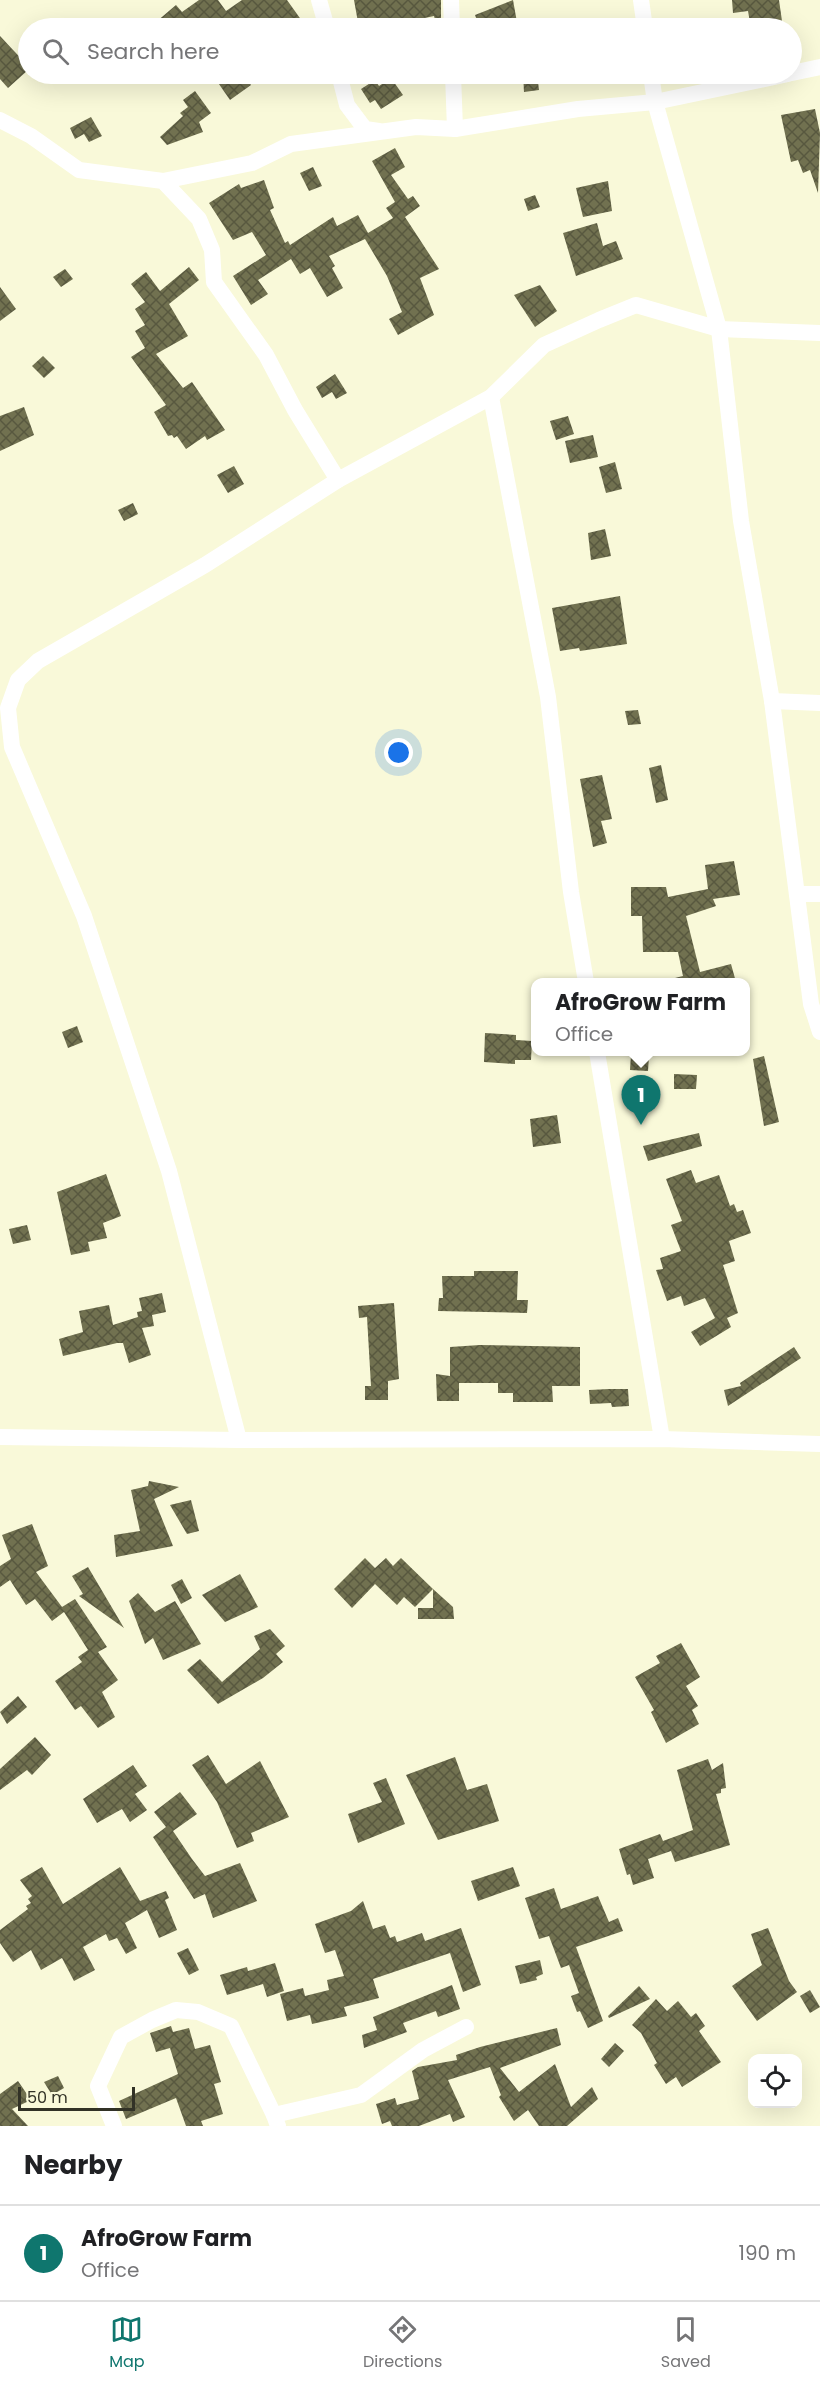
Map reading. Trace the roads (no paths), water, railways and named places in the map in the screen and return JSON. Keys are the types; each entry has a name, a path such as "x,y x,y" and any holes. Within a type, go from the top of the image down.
{"street":[{"path":"319,0 324,18"},
{"path":"451,0 452,18"},
{"path":"641,0 644,18"},
{"path":"802,71 820,67"},
{"path":"342,84 347,105 365,129 384,132"},
{"path":"453,84 455,129"},
{"path":"653,84 719,329 741,521 772,701 797,894 820,1032"},
{"path":"0,120 31,136 79,170 163,181 252,163 291,144 416,127 455,129 578,109 656,102 739,84"},
{"path":"163,181 199,219 212,250 214,282 266,355 295,410 338,480"},
{"path":"239,1440 169,1171 84,916 12,747 8,708 18,680 38,660 204,565 338,480 491,397 544,345 636,305 719,329 820,333"},
{"path":"491,397 548,697 571,892 585,978"},
{"path":"772,701 820,703"},
{"path":"797,894 820,894"},
{"path":"598,1056 662,1439"},
{"path":"0,1437 239,1440 662,1439 820,1444"},
{"path":"114,2126 98,2086 121,2037 176,2010 198,2012 231,2026 276,2121 361,2095 423,2050 466,2027"}],"place":[{"name":"AfroGrow Farm","path":"641,1125"}]}
